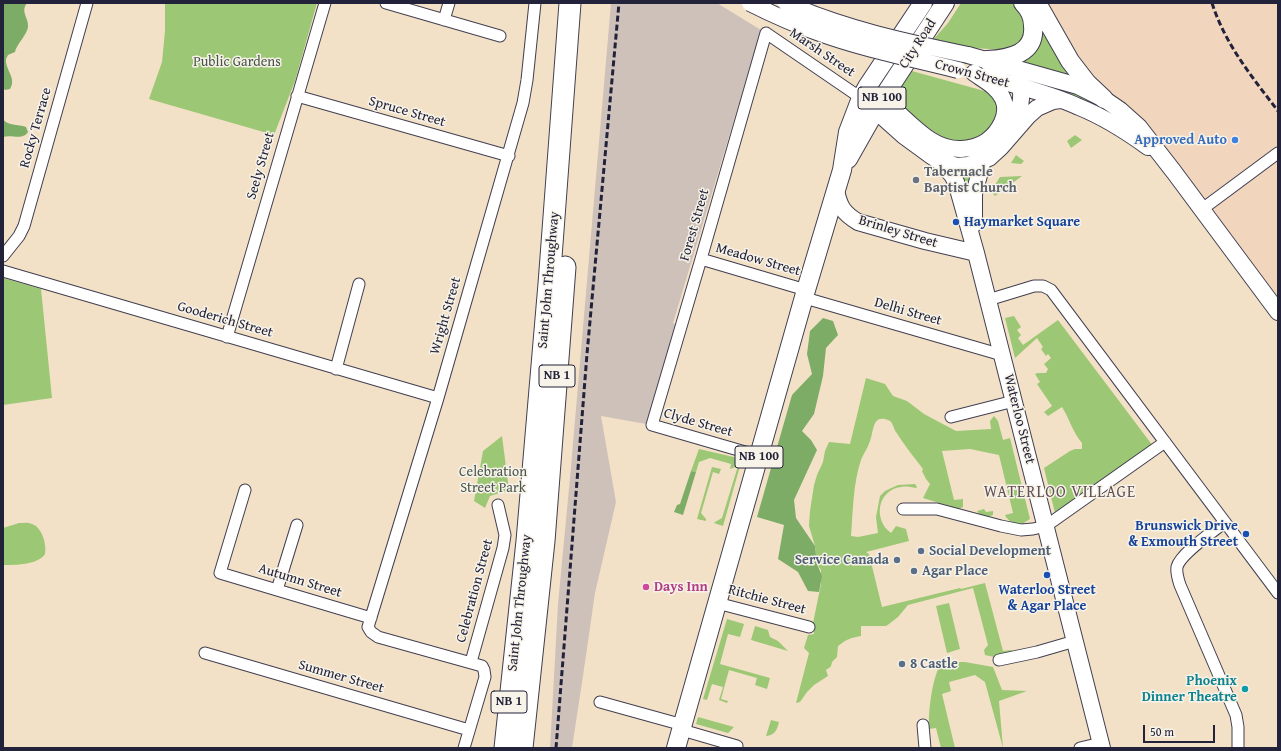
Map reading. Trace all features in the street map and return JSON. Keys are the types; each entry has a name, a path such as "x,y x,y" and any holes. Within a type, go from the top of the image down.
{"highway":[{"name":"Saint John Throughway","path":"505,748 527,534 548,299 570,3"},
{"name":"Saint John Throughway","path":"522,748 544,541 584,3"},
{"path":"497,748 514,655"}],"main road":[{"name":"Crown Street","path":"750,3 798,25 834,38 872,49 966,71 1022,87 1078,106 1127,132 1162,157"},
{"name":"Crown Street","path":"786,3 802,10 862,30 1018,68 1078,86 1104,99 1120,110 1139,127 1182,182 1201,210 1278,312"},
{"name":"City Road","path":"842,170 848,132 861,98 923,3"},
{"name":"City Road","path":"842,170 878,105 945,3"},
{"path":"928,29 952,3"},
{"path":"987,60 1004,59 1014,56 1029,46 1033,38 1034,27 1032,16 1023,3"},
{"path":"1037,3 1070,61 1087,83 1104,99"},
{"path":"1008,139 1022,102 1022,87 1018,68"},
{"path":"861,98 878,105 937,144 949,148 962,149 974,147 987,142 1003,122 1006,112 1003,97 996,88 966,71"},
{"path":"939,161 958,166 968,165 989,158 1037,108 1053,101 1060,100"},
{"path":"878,105 904,136 939,161 952,175 956,182 976,253"},
{"path":"976,253 973,203 983,160"},
{"name":"NB 100","path":"676,748 805,294 842,170"},
{"name":"Brinley Street","path":"836,190 840,206 850,217 858,222 925,241 976,253"},
{"name":"Waterloo Street","path":"976,253 1102,746"}],"street":[{"name":"Rocky Terrace","path":"3,256 19,236 24,226 87,3"},
{"name":"Seely Street","path":"227,337 325,3"},
{"path":"386,3 500,36"},
{"path":"444,20 449,3"},
{"name":"Wright Street","path":"471,662 378,637 371,632 368,626 438,398 509,156 523,103 536,3"},
{"name":"Marsh Street","path":"766,33 861,98"},
{"name":"Forest Street","path":"652,424 766,33"},
{"name":"Spruce Street","path":"297,96 509,156"},
{"path":"1201,210 1278,153"},
{"name":"Meadow Street","path":"701,259 805,294"},
{"name":"Gooderich Street","path":"3,271 438,398"},
{"path":"336,369 359,284"},
{"path":"988,300 1034,286 1043,286 1050,290 1278,593"},
{"name":"Delhi Street","path":"805,294 1002,355"},
{"path":"951,417 1014,401"},
{"name":"Clyde Street","path":"652,424 759,456"},
{"path":"903,509 936,509 1021,530 1046,526 1165,442"},
{"name":"Autumn Street","path":"245,490 220,572 371,618"},
{"name":"Celebration Street","path":"471,662 503,548 505,534 498,505"},
{"path":"1225,522 1184,556 1178,564 1177,572 1180,585 1236,715 1238,727 1238,748"},
{"path":"277,590 297,526"},
{"name":"Ritchie Street","path":"718,603 809,627"},
{"path":"999,660 1037,652 1075,641"},
{"name":"Summer Street","path":"205,653 469,730"},
{"path":"464,748 485,677 483,668 471,662"},
{"path":"600,702 682,727 737,746"},
{"path":"923,725 925,748"},
{"path":"1080,748 1102,746"}],"shaded area":[{"path":"611,3 717,3 761,30 673,323 681,328 652,425 601,416 616,502 595,593 572,748 550,748 558,604"},
{"path":"1037,3 1278,3 1278,312 1198,205 1104,99"}],"green space":[{"path":"3,3 27,3 24,9 28,24 24,37 17,46 15,52 8,55 6,59 7,67 12,78 12,85 10,89 5,90 3,88"},
{"name":"Public Gardens","path":"165,3 317,3 295,81 274,135 149,99 162,62 165,31"},
{"path":"961,3 1013,3 1025,20 1025,40 1008,50 972,48 932,41 948,23"},
{"path":"1040,25 1075,77 1019,62"},
{"path":"912,71 988,92 998,102 996,121 981,137 963,142 952,141 937,134 912,115 903,105 900,97 901,87"},
{"path":"1028,77 1085,96 1120,118 1027,82"},
{"path":"3,119 7,123 26,127 28,132 26,135 20,137 3,137"},
{"path":"1075,135 1082,140 1071,148 1067,141"},
{"path":"1016,155 1024,161 1021,164 1011,163"},
{"path":"954,171 975,171 972,209"},
{"path":"1022,176 995,196 991,191 1000,177"},
{"path":"3,278 41,289 52,398 3,405"},
{"path":"1014,316 1021,327 1017,330 1021,335 1018,338 1023,345 1058,320 1153,446 1056,517 1044,468 1070,451 1082,449 1082,443 1076,435 1062,407 1048,416 1044,412 1052,406 1037,384 1040,382 1035,374 1046,373 1048,369 1044,364 1051,358 1048,354 1046,356 1041,349 1043,347 1037,338 1015,358 1005,318"},
{"path":"823,318 833,321 838,335 826,348 823,376 814,414 802,431 811,440 817,450 794,500 796,518 815,546 817,564 822,576 819,592 808,591 798,572 778,559 784,525 757,517 792,395 812,374 807,354 810,331"},
{"path":"866,378 885,384 893,396 907,401 924,414 956,431 991,429 990,421 994,416 998,421 1003,440 1010,438 1030,519 1022,524 1012,522 1005,515 1013,513 999,455 970,449 942,451 954,500 963,499 963,507 959,509 923,498 930,484 922,471 923,469 899,437 891,422 888,420 879,419 874,424 869,444 858,469 851,536 858,537 878,533 876,517 880,496 885,491 898,485 915,484 917,487 916,488 901,487 893,489 883,499 880,506 880,514 885,527 891,533 896,526 906,529 909,541 866,552 869,554 882,607 985,583 1003,651 1012,650 1012,653 994,657 985,655 984,650 988,645 973,588 908,605 898,617 886,626 861,626 861,636 849,639 838,646 837,657 826,670 828,676 814,685 800,702 796,703 809,653 804,648 808,635 814,634 813,623 821,584 821,570 817,564 815,546 809,526 814,485 829,442 850,444"},
{"name":"Celebration Street Park","path":"502,436 509,490 490,496 485,508 474,501 483,451"},
{"path":"699,449 742,459 723,526 714,523 722,518 738,466 730,469 731,464 710,458 699,462 696,472 691,471"},
{"path":"712,467 721,469 719,474 713,472 701,513 706,521 697,519"},
{"path":"691,471 696,472 683,515 674,512 677,505 680,504"},
{"path":"984,509 986,512 993,511 993,515 988,517 979,514 977,511"},
{"path":"19,523 30,523 39,529 44,541 45,554 42,558 32,562 3,565 3,528"},
{"path":"949,603 960,649 947,653 936,606"},
{"path":"727,619 744,624 740,637 728,634 720,664 770,678 767,689 755,685 757,678 729,670 721,699 728,701 727,703 719,700 723,687 712,684 707,700 703,699"},
{"path":"755,626 768,630 770,637 778,641 788,651 751,640"},
{"path":"947,662 965,662 993,667 1002,690 1027,691 999,701 1003,748 985,682 975,675 949,682 951,691 942,694 955,748 941,748 936,728 929,729 929,714 931,696 937,671 940,665"},
{"path":"698,717 734,727 728,733 696,724"},
{"path":"771,720 779,722 774,733 766,736"}],"railway":[{"path":"556,748 587,354 619,3"},
{"path":"1212,3 1224,32 1240,60 1278,111"}],"place":[{"name":"Approved Auto","path":"1235,140"},
{"name":"Tabernacle Baptist Church","path":"916,180"},
{"name":"Haymarket Square","path":"956,222"},
{"name":"Brunswick Drive & Exmouth Street","path":"1246,534"},
{"name":"Social Development","path":"921,551"},
{"name":"Service Canada","path":"897,560"},
{"name":"Agar Place","path":"914,571"},
{"name":"Waterloo Street & Agar Place","path":"1047,575"},
{"name":"Days Inn","path":"646,587"},
{"name":"8 Castle","path":"902,664"},
{"name":"Phoenix Dinner Theatre","path":"1245,689"}],"district":[{"name":"WATERLOO VILLAGE","path":"1060,493"}]}
